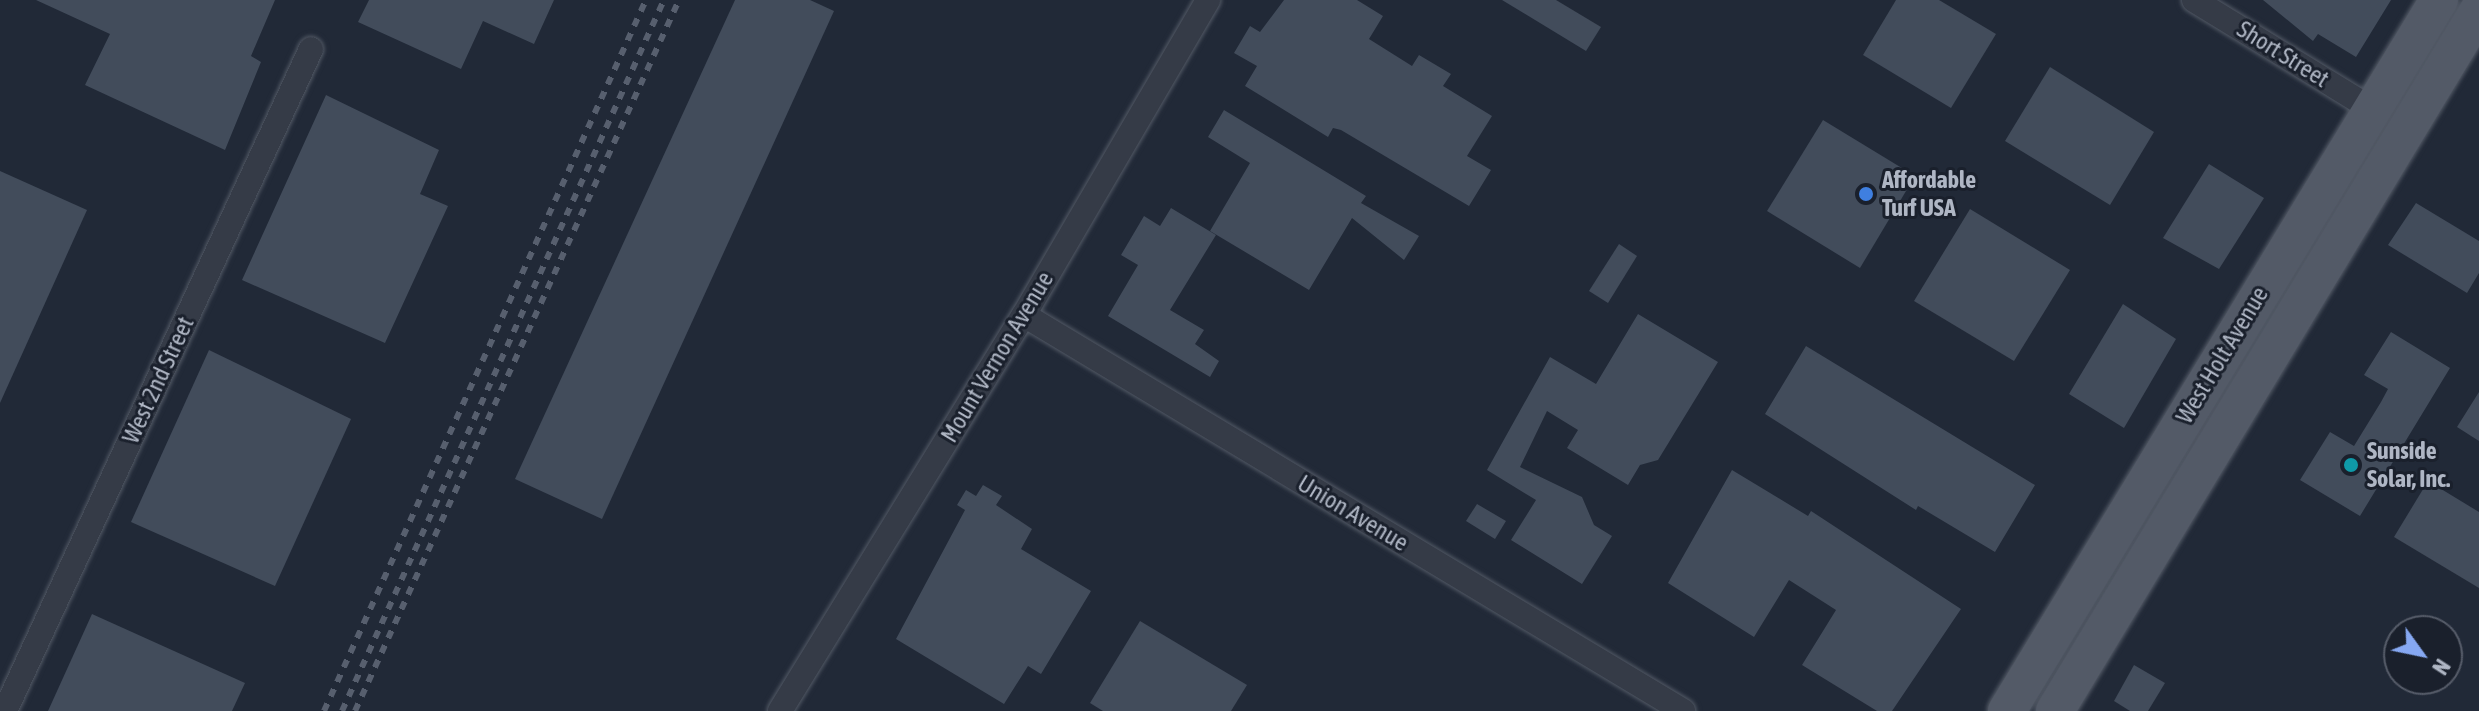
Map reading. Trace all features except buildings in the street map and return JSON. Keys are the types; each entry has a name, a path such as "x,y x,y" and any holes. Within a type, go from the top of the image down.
{"main road":[{"name":"West Holt Avenue","path":"2007,711 2439,0"},
{"name":"West Holt Avenue","path":"2055,711 2479,10"},
{"path":"2275,351 2268,335 2272,314 2330,219 2338,165"}],"street":[{"name":"Mount Vernon Avenue","path":"780,711 1024,315 1208,0"},
{"name":"Short Street","path":"2194,0 2372,109"},
{"name":"West 2nd Street","path":"5,711 311,49"},
{"name":"Union Avenue","path":"1024,315 1683,711"}],"railway":[{"path":"324,711 646,0"},
{"path":"342,711 664,0"},
{"path":"355,711 679,0"}],"place":[{"name":"Affordable Turf USA","path":"1866,194"},
{"name":"Sunside Solar, Inc.","path":"2351,465"}]}
